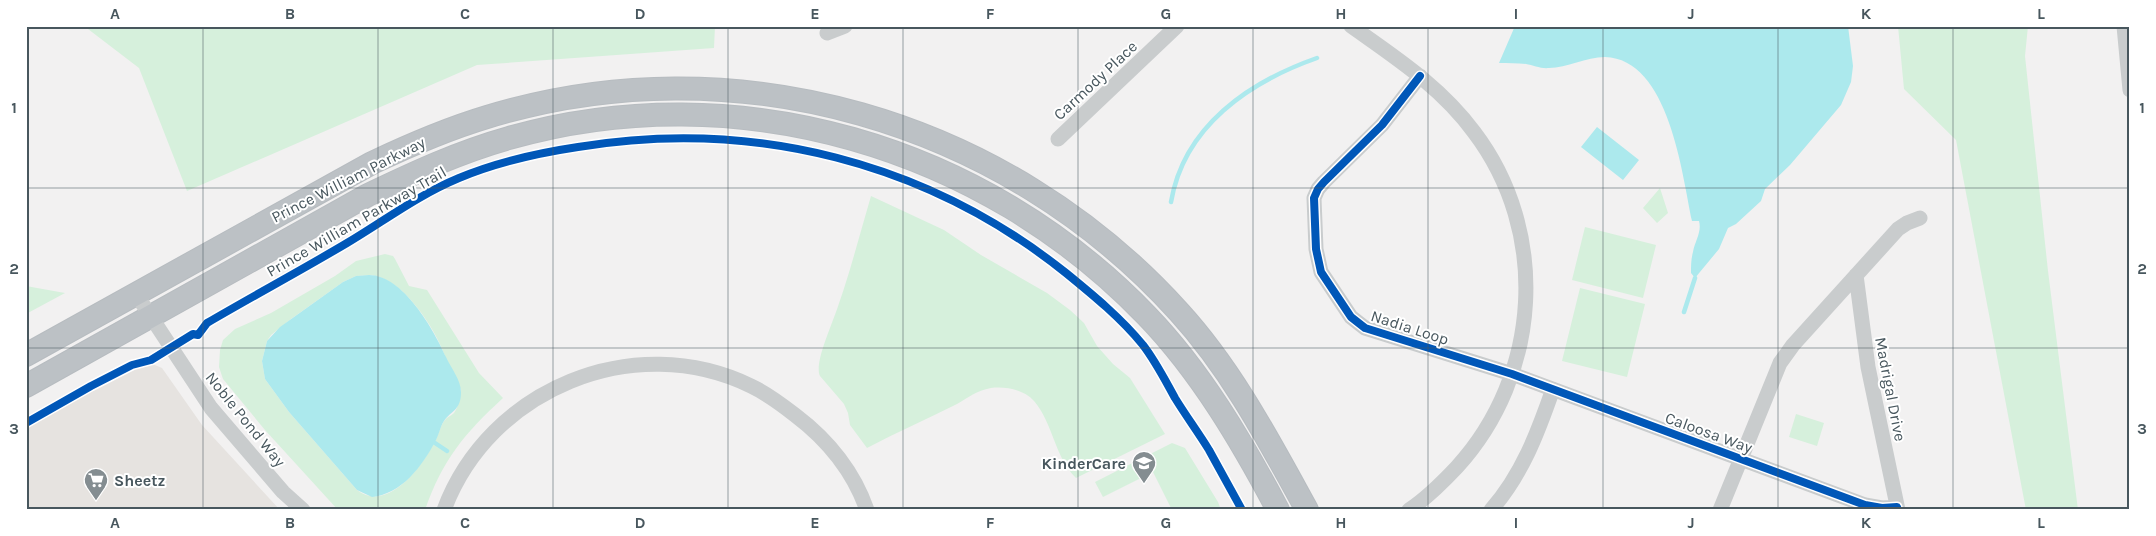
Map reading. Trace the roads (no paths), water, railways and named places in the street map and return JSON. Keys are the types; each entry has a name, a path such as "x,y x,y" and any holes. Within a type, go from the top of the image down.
{"highway":[{"name":"Prince William Parkway","path":"26,355 372,163 413,144 490,116 546,102 594,94 642,90 735,90 781,95 835,106 882,119 936,139 1011,176 1042,195 1086,227 1148,280 1202,339 1250,410 1307,510"},
{"name":"Prince William Parkway","path":"26,386 368,195 424,168 468,151 510,138 562,126 645,116 746,118 786,123 860,140 929,164 979,188 1011,206 1050,232 1087,260 1149,318 1173,346 1207,391 1237,438 1278,510"}],"street":[{"path":"828,33 845,26"},
{"name":"Carmody Place","path":"1058,139 1177,26"},
{"path":"2124,26 2130,90"},
{"path":"1352,27 1420,76 1455,108 1475,133 1496,166 1511,195 1525,250 1527,279 1526,314 1521,345 1501,402 1483,434 1465,458 1431,493 1409,510"},
{"name":"Nadia Loop","path":"1420,76 1382,124 1318,190 1314,205 1318,262 1325,280 1351,317 1365,328 1512,374"},
{"path":"1720,510 1780,363 1793,344 1898,229 1920,218"},
{"name":"Madrigal Drive","path":"1856,274 1868,367 1897,508"},
{"name":"Noble Pond Way","path":"136,294 211,408 284,492 303,510"},
{"path":"444,510 464,469 487,438 539,395 596,371 634,365 666,364 700,369 736,379 783,405 823,438 842,460 855,482 867,510"},
{"name":"Caloosa Way","path":"1512,374 1865,505 1897,508"},
{"path":"1491,510 1523,463 1537,433 1553,390"}],"water":[{"path":"1515,26 1848,26 1853,66 1851,82 1841,105 1790,165 1765,189 1761,201 1736,224 1728,228 1719,249 1695,278 1691,273 1691,262 1699,233 1699,221 1692,221 1677,149 1669,122 1658,97 1644,77 1627,63 1605,57 1598,57 1556,68 1499,63"},
{"path":"1597,127 1639,160 1623,180 1581,147"},
{"path":"356,276 382,277 394,284 416,306 434,333 461,388 461,398 458,406 444,421 435,442 417,469 402,485 393,491 372,497 357,490 289,412 265,379 262,361 267,341 280,327 343,282"}],"waterway":[{"path":"1171,202 1178,175 1190,151 1205,129 1223,110 1267,80 1317,58"},
{"path":"1684,312 1695,278"},
{"path":"435,443 447,451"}],"place":[{"name":"KinderCare","path":"1144,484"},
{"name":"Sheetz","path":"96,501"}]}
